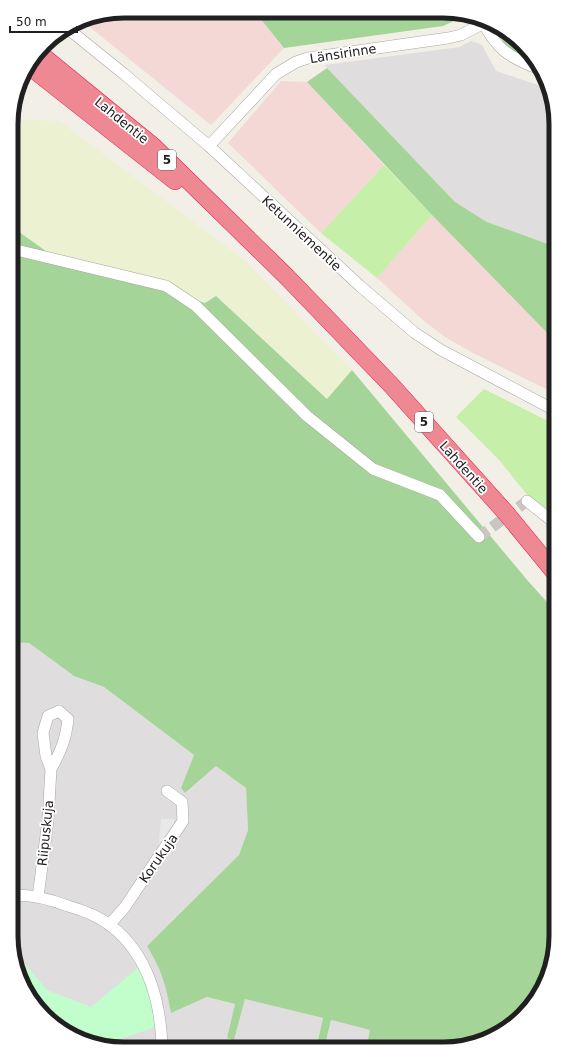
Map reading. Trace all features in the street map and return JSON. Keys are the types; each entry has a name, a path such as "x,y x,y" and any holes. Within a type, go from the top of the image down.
{"highway":[{"name":"Lahdentie","path":"43,56 153,146 286,277 392,386 506,513 549,565"},
{"name":"Lahdentie","path":"33,69 205,206 286,277"}],"street":[{"name":"Länsirinne","path":"208,146 276,74 296,62 308,58 448,38 461,35 479,25"},
{"path":"486,27 496,44 506,54 531,65"},
{"name":"Ketunniementie","path":"72,32 124,74 208,146 360,286 415,333 441,350 549,407"},
{"path":"18,250 166,286 196,306 307,416 373,469 440,495 479,537"},
{"path":"527,501 549,518"},
{"name":"Riipuskuja","path":"38,897 48,820 51,769"},
{"name":"Korukuja","path":"109,925 125,907 184,821 182,802 167,791"},
{"path":"18,895 38,897 55,901 83,911 109,925 134,950 150,980 158,1005 161,1042"}],"shaded area":[{"path":"124,18 260,18 284,48 211,125 87,25 103,20"},
{"path":"471,41 482,45 496,71 542,86 547,103 549,117 549,244 487,222 455,202 325,65 460,47"},
{"path":"281,81 307,82 384,165 321,233 228,143"},
{"path":"432,215 549,335 549,391 473,353 445,337 423,320 377,278"},
{"path":"18,642 29,643 74,676 104,687 194,755 181,788 185,793 216,766 246,788 248,830 239,855 147,946 159,966 167,990 171,1013 207,997 235,1004 227,1038 234,1040 245,999 323,1018 318,1042 124,1042 97,1038 77,1031 54,1016 44,1006 29,983 19,950"},
{"path":"161,819 174,819 174,823 182,824 160,854 159,841"},
{"path":"331,1020 370,1030 367,1042 326,1042"}],"green space":[{"path":"260,18 458,19 443,26 284,48"},
{"path":"501,36 513,44 525,57 509,49 503,42"},
{"path":"327,68 455,202 487,222 549,244 549,335 432,215 307,82"},
{"path":"18,119 59,121 244,260 352,370 328,399 216,296 205,303 60,261 18,231"},
{"path":"384,165 432,215 377,278 321,233"},
{"path":"18,231 60,261 205,303 216,296 327,399 352,370 549,604 549,943 547,957 538,983 523,1006 513,1016 490,1031 464,1040 450,1042 367,1042 370,1030 331,1020 326,1042 318,1042 323,1018 245,999 234,1040 227,1038 235,1004 207,997 171,1013 163,978 147,946 239,855 248,830 246,788 216,766 185,793 181,788 194,755 104,687 74,676 29,643 18,642"},
{"path":"484,389 549,422 549,522 500,461 456,417"},
{"path":"21,959 47,990 91,1007 140,966 153,999 156,1027 113,1041 97,1038 77,1031 54,1016 44,1006 29,983"}],"tunnel":[{"path":"479,537 527,501"}]}
